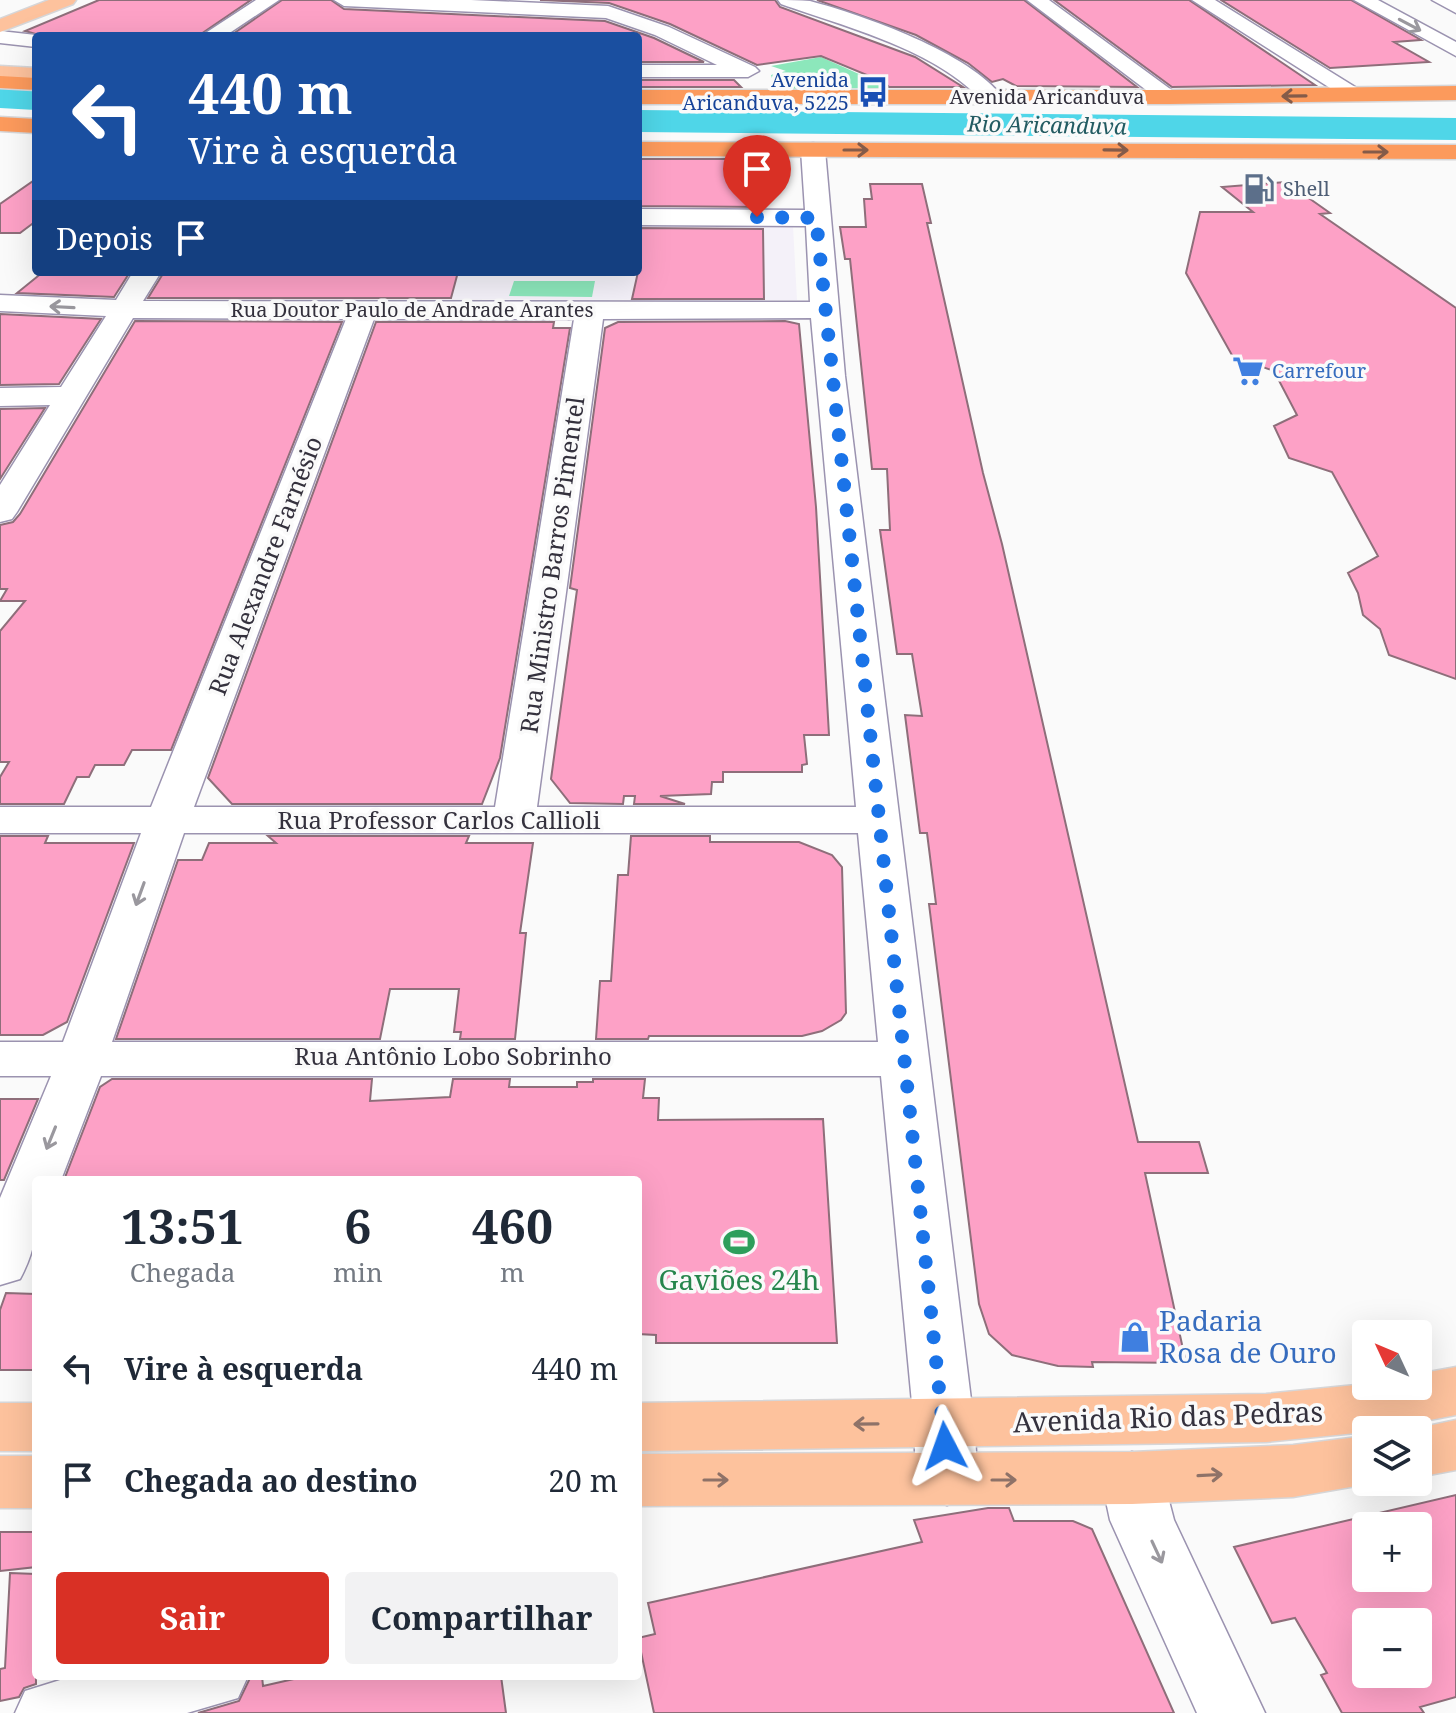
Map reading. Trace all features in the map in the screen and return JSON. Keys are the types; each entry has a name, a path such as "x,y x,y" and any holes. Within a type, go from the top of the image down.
{"highway":[{"path":"0,82 32,84"},
{"name":"Avenida Aricanduva","path":"642,97 992,98 1456,93"},
{"path":"0,124 32,126"},
{"path":"642,149 1456,152"}],"main road":[{"path":"0,8 21,0"},
{"path":"0,26 66,0"},
{"path":"0,72 32,74"},
{"name":"Avenida Rio das Pedras","path":"1138,1450 1266,1418 1338,1411 1456,1391"},
{"path":"0,1427 32,1427"},
{"name":"Avenida Rio das Pedras","path":"642,1427 945,1452"},
{"path":"1432,1449 1456,1445"},
{"name":"Avenida Rio das Pedras","path":"642,1480 945,1452 1138,1450 1293,1471 1352,1463"},
{"path":"0,1482 32,1482"}],"street":[{"path":"217,32 269,0"},
{"path":"344,0 608,12 662,31 748,71 642,71"},
{"path":"788,0 932,55 980,83 992,98"},
{"path":"1037,0 1170,97"},
{"path":"1202,0 1357,95"},
{"path":"1364,0 1456,50"},
{"path":"1442,0 1456,7"},
{"path":"424,20 443,5"},
{"path":"0,37 32,41"},
{"path":"813,150 824,310 906,1059 945,1452"},
{"path":"642,217 816,218"},
{"path":"0,511 145,276"},
{"name":"Rua Doutor Paulo de Andrade Arantes","path":"0,303 124,309 824,310"},
{"name":"Rua Ministro Barros Pimentel","path":"514,821 590,309"},
{"name":"Rua Alexandre Farnésio","path":"35,1176 363,311"},
{"path":"0,397 71,396"},
{"name":"Rua Professor Carlos Callioli","path":"0,820 879,820"},
{"name":"Rua Antônio Lobo Sobrinho","path":"0,1059 906,1059"},
{"name":"Rua Alexandre Farnésio","path":"0,1264 32,1183"},
{"path":"1138,1450 1142,1520 1231,1713"},
{"path":"49,1713 196,1680"}],"shaded area":[{"path":"642,225 793,226 797,300 158,299 172,276 642,276"}],"green space":[{"path":"821,57 884,88 775,89 771,75 786,71 771,66"},
{"path":"514,281 595,281 592,297 509,296"}],"building":[{"path":"99,0 251,0 204,32 25,31"},
{"path":"282,0 331,0 344,9 605,21 637,32 236,32"},
{"path":"540,0 775,0 780,7 915,57 963,87 889,87 884,82 821,56 757,65 670,24 609,3"},
{"path":"817,0 1024,0 1137,87 1016,86 1003,79 992,82 968,63 916,35"},
{"path":"1054,0 1189,0 1315,85 1172,87"},
{"path":"1221,0 1351,0 1421,40 1394,42 1429,62 1330,68"},
{"path":"642,34 654,38 704,62 642,62"},
{"path":"642,80 734,80 741,87 642,87"},
{"path":"642,159 747,159 737,183 762,184 763,207 642,206"},
{"path":"32,182 32,224 20,233 0,233 0,204"},
{"path":"1286,182 1330,213 1320,214 1456,308 1456,679 1389,655 1380,629 1363,615 1358,593 1348,573 1378,556 1332,472 1289,458 1274,426 1297,415 1274,371 1233,357 1186,273 1200,212 1253,212 1222,187"},
{"path":"870,184 922,184 931,223 927,223 983,473 1002,544 1138,1142 1199,1142 1208,1173 1145,1173 1186,1363 1092,1362 1093,1367 1058,1366 1012,1355 989,1334 979,1304 929,904 936,904 927,833 920,833 905,715 922,716 912,654 897,654 880,530 890,530 887,469 872,469 850,259 845,259 840,227 866,227 864,199 872,199"},
{"path":"642,228 763,229 764,299 632,299 637,276 642,276"},
{"path":"38,276 127,276 114,297 17,293"},
{"path":"162,276 457,276 451,298 148,298"},
{"path":"0,314 101,319 59,384 0,385"},
{"path":"135,321 342,322 171,750 132,750 124,765 95,765 89,777 77,777 64,804 0,804 0,777 9,762 0,762 0,631 25,601 0,601 7,589 0,589 0,525 13,522 20,514"},
{"path":"785,321 799,324 816,507 829,735 804,735 807,764 802,765 802,772 723,772 723,782 712,782 711,794 660,796 685,804 634,804 635,796 624,796 623,804 570,803 551,779 577,590 570,588 605,328 618,322"},
{"path":"376,322 554,322 553,328 570,328 500,758 482,804 232,804 208,778"},
{"path":"45,408 0,479 0,409"},
{"path":"0,836 48,836 45,843 134,843 67,1022 43,1035 0,1035"},
{"path":"268,836 469,836 466,843 533,843 520,933 526,933 515,1039 460,1039 461,1032 454,1032 459,989 390,989 380,1039 116,1039 178,860 202,860 209,843 276,843"},
{"path":"631,836 710,836 710,842 799,842 832,855 842,867 846,1013 841,1020 822,1031 802,1036 596,1039 600,981 611,981 618,875 628,875"},
{"path":"112,1079 372,1079 370,1101 450,1097 453,1079 510,1079 509,1087 577,1087 577,1082 593,1082 593,1079 645,1079 643,1098 659,1098 658,1120 823,1119 837,1343 656,1343 656,1335 642,1334 642,1176 66,1176 100,1087"},
{"path":"0,1099 38,1099 4,1180 0,1180"},
{"path":"6,1293 32,1294 32,1370 0,1370 0,1310"},
{"path":"1456,1495 1456,1697 1420,1707 1424,1713 1342,1713 1321,1675 1327,1673 1295,1618 1272,1623 1234,1547 1352,1519 1352,1592 1432,1592 1432,1512 1383,1512"},
{"path":"988,1508 1009,1508 1014,1521 1073,1521 1092,1529 1174,1713 654,1713 642,1657 642,1637 655,1634 648,1603 922,1542 914,1520"},
{"path":"0,1532 32,1532 32,1567 0,1571"},
{"path":"10,1573 32,1574 32,1680 36,1680 36,1684 24,1688 19,1697 0,1701 0,1669 5,1668"},
{"path":"249,1680 262,1680 263,1686 289,1680 502,1680 506,1713 198,1713 239,1701"}],"waterway":[{"name":"Rio Aricanduva","path":"0,97 32,99"},
{"name":"Rio Aricanduva","path":"642,121 1456,129"}],"place":[{"name":"Avenida Aricanduva, 5225","path":"873,92"},
{"name":"Shell","path":"1259,189"},
{"name":"Carrefour","path":"1248,371"},
{"name":"Gaviões 24h","path":"739,1242"},
{"name":"Padaria Rosa de Ouro","path":"1135,1337"}],"route":[{"path":"757,217 816,218 830,376 906,1059 945,1446"}]}
